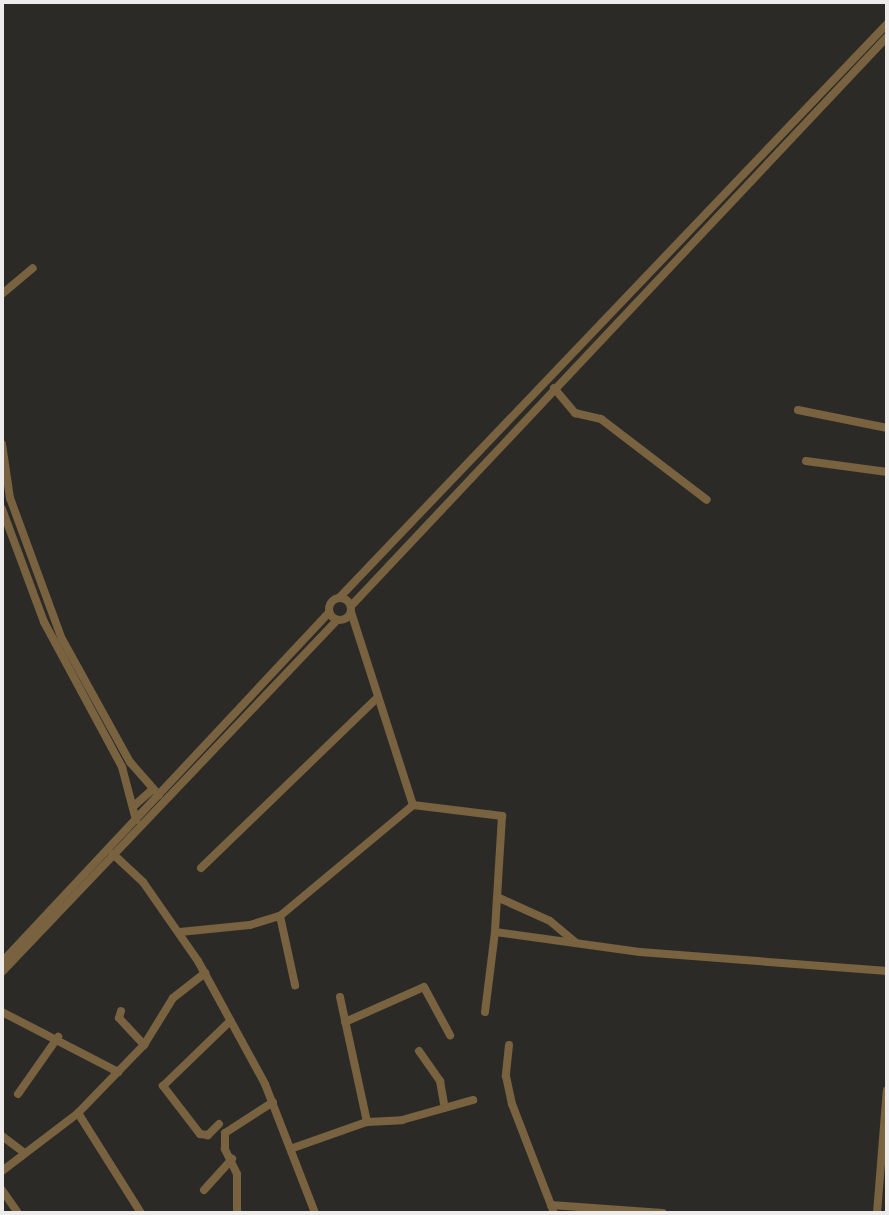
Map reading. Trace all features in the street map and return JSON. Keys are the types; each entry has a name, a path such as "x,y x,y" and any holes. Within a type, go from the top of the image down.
{"street":[{"path":"2,962 136,820 156,792 329,612 330,604 887,24"},
{"path":"2,972 351,609 554,388 887,37"},
{"path":"2,294 33,268"},
{"path":"554,388 575,413 601,419 707,500"},
{"path":"798,410 887,428"},
{"path":"2,444 10,498 62,639 130,762 156,792"},
{"path":"806,461 887,472"},
{"path":"2,509 44,622 131,791 136,820"},
{"path":"339,598 351,609 376,699 413,805"},
{"path":"329,612 358,637"},
{"path":"201,868 376,699"},
{"path":"131,791 145,779"},
{"path":"135,805 156,792"},
{"path":"180,932 250,925 280,916 413,805 502,816 495,932 485,1012"},
{"path":"113,854 143,882 180,932 205,973 273,1102 293,1148 315,1213"},
{"path":"497,897 550,921 577,943"},
{"path":"280,916 295,985"},
{"path":"495,932 577,943 887,971"},
{"path":"2,1171 78,1113 144,1045 173,998 205,973"},
{"path":"345,1022 424,987 450,1035"},
{"path":"340,997 367,1122"},
{"path":"121,1011 119,1018 144,1045"},
{"path":"2,1012 58,1037 118,1072"},
{"path":"219,1124 208,1135 200,1134 163,1086 230,1021"},
{"path":"18,1094 58,1037"},
{"path":"509,1045 506,1076 512,1104 553,1209 663,1213"},
{"path":"419,1051 440,1081 445,1108"},
{"path":"877,1213 887,1090"},
{"path":"293,1148 367,1122 402,1120 473,1100"},
{"path":"237,1213 232,1159 225,1149 225,1133 273,1102"},
{"path":"78,1113 141,1213"},
{"path":"2,1136 23,1152"},
{"path":"204,1190 232,1159"},
{"path":"2,1190 18,1213"}]}
